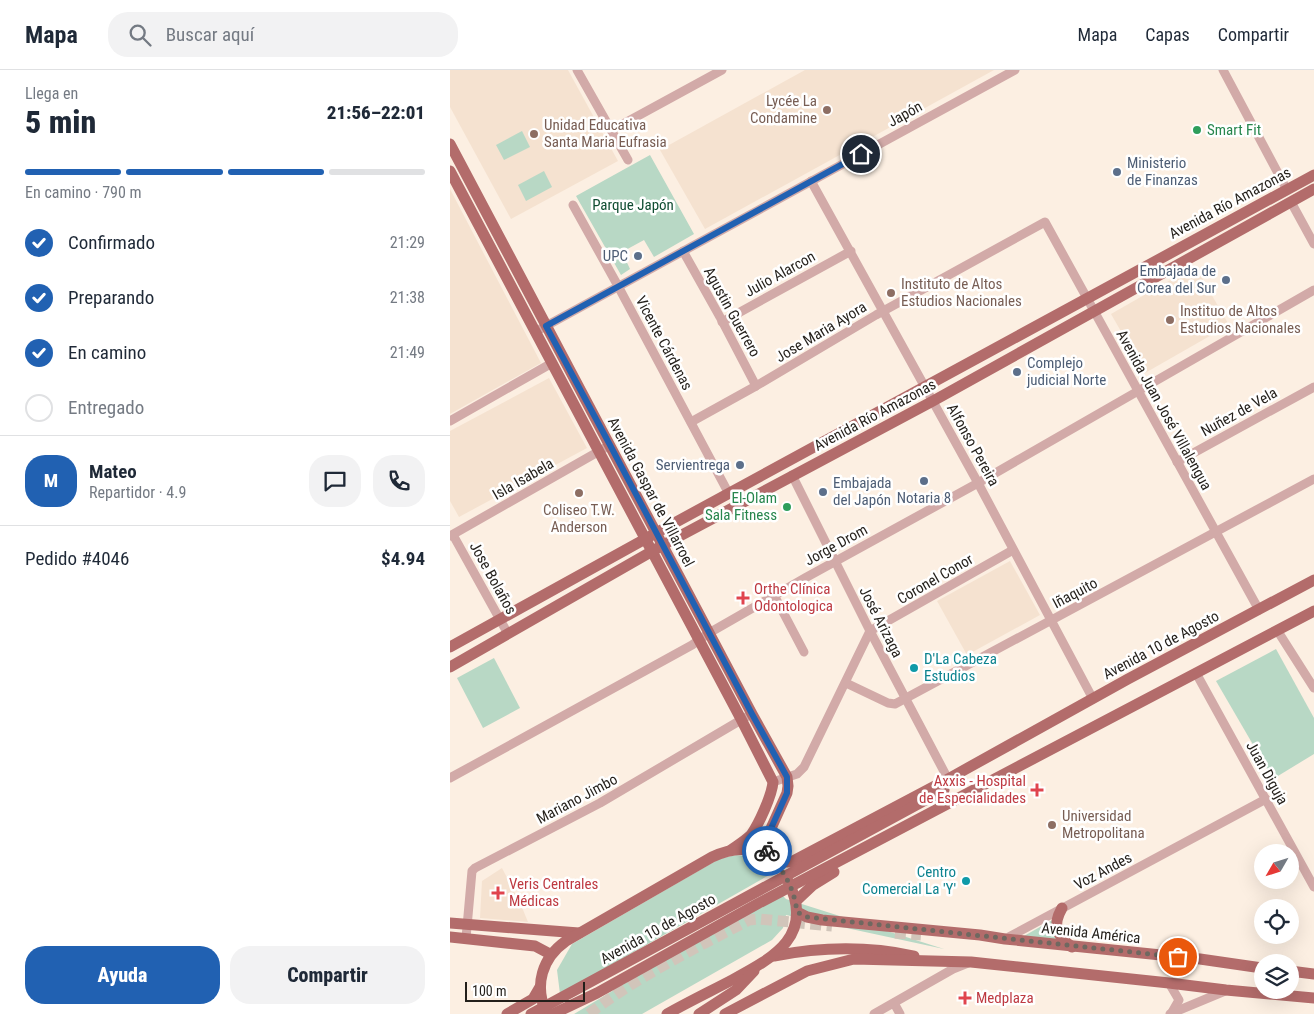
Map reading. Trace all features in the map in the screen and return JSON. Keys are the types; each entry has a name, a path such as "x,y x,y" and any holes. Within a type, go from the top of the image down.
{"main road":[{"name":"Avenida Gaspar de Villarroel","path":"450,144 482,204 540,329 552,363 644,539 699,640 746,716 787,777"},
{"name":"Avenida Gaspar de Villarroel","path":"450,171 471,211 610,445 663,545 709,633 773,782"},
{"name":"Avenida Río Amazonas","path":"450,647 644,539 1314,174"},
{"name":"Avenida Río Amazonas","path":"450,668 663,545 933,401 1314,190"},
{"path":"471,211 482,204"},
{"name":"Avenida 10 de Agosto","path":"550,954 558,946 579,933 712,857 731,850 751,851 774,863 791,862 948,780 1093,698 1314,580"},
{"name":"Avenida 10 de Agosto","path":"553,1014 597,993 699,935 1314,611"},
{"name":"Avenida 10 de Agosto","path":"531,1014 954,785 1006,754 1022,738"},
{"name":"Avenida 10 de Agosto","path":"795,902 813,885 851,861 1011,776 1030,760"},
{"path":"667,1014 774,956 786,945 792,934 795,902 774,863 767,842 787,793 787,777"},
{"path":"731,850 746,839 755,828 773,790 773,782"},
{"name":"Avenida América","path":"795,902 807,917 822,920 933,930 1254,967"},
{"path":"1062,908 1057,919 1057,931 1062,940 1072,947"},
{"path":"450,922 579,933"},
{"name":"Avenida América","path":"921,935 978,942 1005,939"},
{"path":"450,937 535,946 550,954 544,967 541,985 541,998 547,1014"},
{"path":"774,956 801,950 826,948 898,952 942,962"},
{"path":"727,1014 807,971 854,959 971,962 1314,998"},
{"path":"699,1014 736,990 758,966"},
{"path":"1299,972 1314,974"},
{"path":"506,1014 533,999 541,985"}],"street":[{"path":"577,70 628,160"},
{"path":"612,130 722,70"},
{"name":"Japón","path":"540,329 1015,70"},
{"path":"1223,70 1287,190"},
{"name":"Alfonso Pereira","path":"811,181 978,483 1093,698"},
{"path":"1291,202 1314,244"},
{"name":"Vicente Cárdenas","path":"573,205 729,494"},
{"name":"Avenida Juan José Villalengua","path":"1045,222 1259,610"},
{"name":"Jose Maria Ayora","path":"691,422 883,311 1045,222"},
{"name":"Agustin Guerrero","path":"683,251 756,386"},
{"name":"Julio Alarcon","path":"722,322 851,251"},
{"name":"Jorge Drom","path":"450,778 699,640 774,595 978,483 1314,290"},
{"path":"450,422 552,363"},
{"name":"Nuñez de Vela","path":"1177,462 1314,387"},
{"name":"Isla Isabela","path":"451,536 610,445"},
{"name":"José Arizaga","path":"792,476 870,632 948,780"},
{"name":"Iñaquito","path":"846,683 888,703 895,704 1314,479"},
{"name":"Jose Bolaños","path":"451,536 508,634"},
{"name":"Coronel Conor","path":"870,632 1014,550"},
{"path":"774,595 804,652"},
{"path":"1277,630 1314,688"},
{"path":"773,782 797,774 804,767 870,632"},
{"name":"Juan Diguja","path":"1196,673 1314,887"},
{"name":"Mariano Jimbo","path":"466,938 472,871 475,868 600,803 746,716"},
{"name":"Voz Andes","path":"1005,939 1266,800"},
{"path":"874,1014 953,969 971,962"},
{"path":"1169,983 1178,1000 1170,1014"},
{"path":"1170,1014 1226,990"},
{"path":"894,1003 900,1014"}],"shaded area":[{"name":"Unidad Educativa Santa Maria Eufrasia","path":"450,70 568,70 618,161 511,219 450,107"},
{"name":"Lycée La Condamine","path":"805,70 994,70 705,229 660,150"},
{"path":"450,189 541,363 450,414"},
{"name":"Instituo de Altos Estudios Nacionales","path":"1195,266 1229,325 1145,373 1111,314"},
{"path":"549,378 587,448 459,517 450,501 450,431"},
{"path":"1010,561 1040,615 967,655 937,601"},
{"name":"Veris Centrales Médicas","path":"502,868 528,922 480,918 482,881"}],"green space":[{"path":"522,131 530,147 504,160 496,145"},
{"name":"Parque Japón","path":"650,155 694,234 654,257 644,240 622,252 630,269 621,275 576,196"},
{"path":"544,171 552,187 526,201 518,185"},
{"path":"1276,649 1314,718 1314,754 1273,779 1216,681"},
{"path":"494,658 520,708 483,728 457,678"},
{"path":"736,855 761,862 771,874 560,994 557,970 572,944 719,859"},
{"path":"782,895 786,899 944,949 786,915 783,928 772,940 642,1014 574,1014 684,948"},
{"path":"1054,919 1058,940 1024,936"}],"tunnel":[{"path":"589,1014 647,975 749,920 759,919 832,926"},
{"path":"895,933 921,935"}],"way so far":[{"path":"767,851 769,858 780,868 794,894 797,912 807,917 1178,957"}],"place":[{"name":"Lycée La Condamine","path":"827,110"},
{"name":"Smart Fit","path":"1197,130"},
{"name":"Unidad Educativa Santa Maria Eufrasia","path":"534,134"},
{"name":"Ministerio de Finanzas","path":"1117,172"},
{"name":"UPC","path":"638,256"},
{"name":"Embajada de Corea del Sur","path":"1226,280"},
{"name":"Instituto de Altos Estudios Nacionales","path":"891,293"},
{"name":"Instituo de Altos Estudios Nacionales","path":"1170,320"},
{"name":"Complejo judicial Norte","path":"1017,372"},
{"name":"Servientrega","path":"740,465"},
{"name":"Notaria 8","path":"924,481"},
{"name":"Embajada del Japón","path":"823,492"},
{"name":"Coliseo T.W. Anderson","path":"579,493"},
{"name":"El-Olam Sala Fitness","path":"787,507"},
{"name":"Orthe Clínica Odontologica","path":"743,598"},
{"name":"D'La Cabeza Estudios","path":"914,668"},
{"name":"Axxis - Hospital de Especialidades","path":"1037,790"},
{"name":"Universidad Metropolitana","path":"1052,825"},
{"name":"Centro Comercial La 'Y'","path":"966,881"},
{"name":"Veris Centrales Médicas","path":"498,893"},
{"name":"Medplaza","path":"965,998"}],"route":[{"path":"767,851 768,835 787,793 787,777 546,326 861,154"}]}
